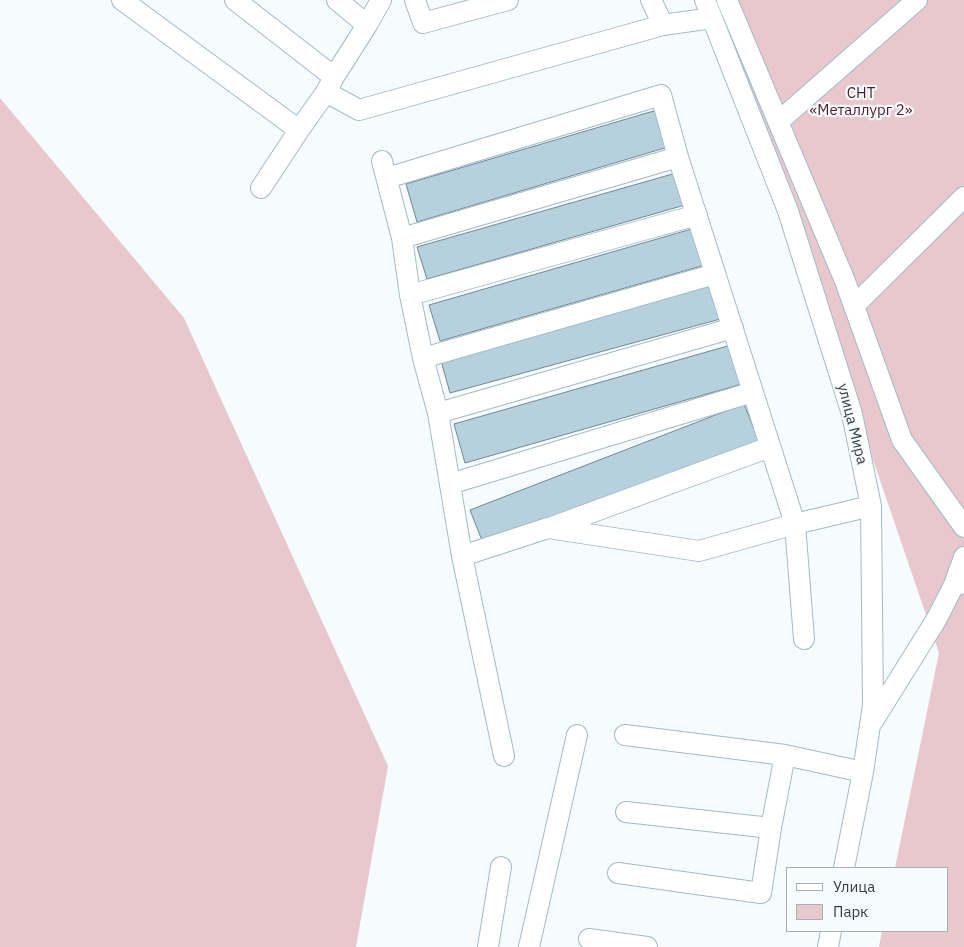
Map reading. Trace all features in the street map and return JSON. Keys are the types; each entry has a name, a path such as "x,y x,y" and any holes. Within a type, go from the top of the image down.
{"street":[{"path":"122,0 299,130"},
{"path":"234,0 359,110 663,25 708,9"},
{"path":"337,0 367,25"},
{"path":"261,188 330,84 381,0"},
{"path":"415,0 423,22 508,0"},
{"path":"651,0 663,25"},
{"path":"727,0 845,281 902,440 964,527"},
{"path":"778,122 917,0"},
{"name":"улица Мира","path":"708,9 788,211 852,414 872,506 873,705 863,772 844,867"},
{"path":"504,756 462,556 438,413 423,358 410,295 402,238 385,170 661,95 678,157 698,214 715,274 795,524 804,639"},
{"path":"402,238 678,157"},
{"path":"854,306 964,197"},
{"path":"410,295 698,214"},
{"path":"423,358 715,274"},
{"path":"438,413 733,328"},
{"path":"450,484 753,392"},
{"path":"462,556 548,528 770,447"},
{"path":"548,528 699,551 795,524 872,506"},
{"path":"870,725 959,584 964,557"},
{"path":"530,947 577,735"},
{"path":"625,735 785,755 863,772"},
{"path":"618,873 761,894 785,755"},
{"path":"626,812 771,828"},
{"path":"488,947 501,867"},
{"path":"828,947 831,932"},
{"path":"589,939 647,947"}],"green space":[{"name":"СНТ «Металлург 2»","path":"716,0 964,0 964,947 879,947 882,932 949,932 949,867 895,867 939,653"},
{"path":"0,98 184,318 388,766 356,947 0,947"}],"building":[{"path":"657,110 668,147 417,222 406,184"},
{"path":"676,173 685,205 427,279 417,247"},
{"path":"695,228 705,265 440,341 429,305"},
{"path":"714,283 724,318 450,393 440,357"},
{"path":"731,345 742,384 465,463 454,424"},
{"path":"744,404 759,442 485,548 470,510"}]}
